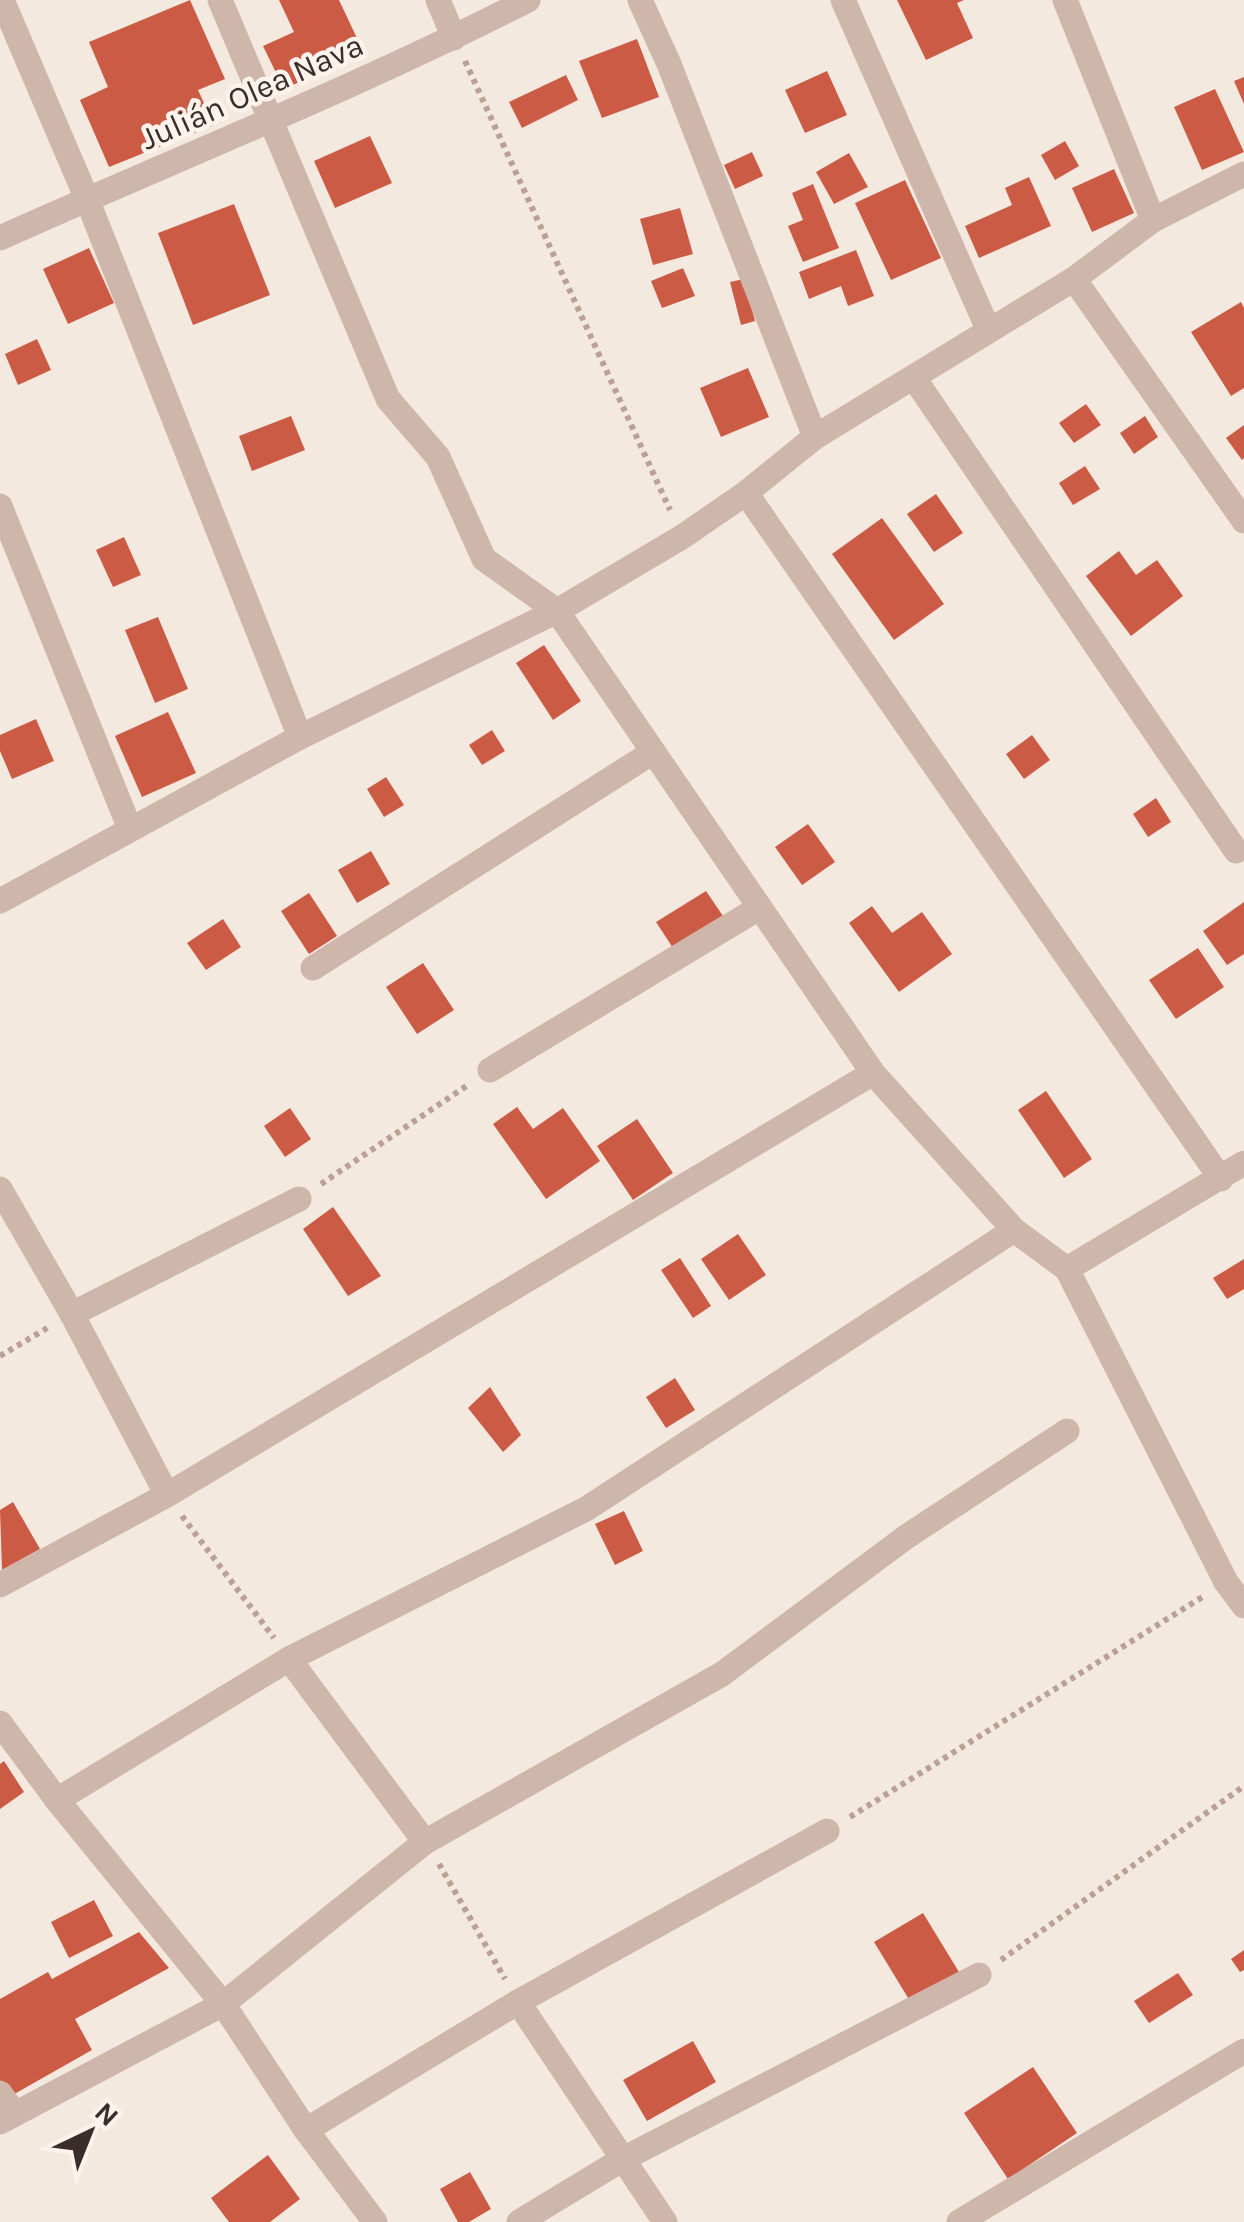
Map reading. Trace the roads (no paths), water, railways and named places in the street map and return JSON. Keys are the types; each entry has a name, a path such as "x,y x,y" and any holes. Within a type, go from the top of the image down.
{"street":[{"path":"2,0 86,199 300,736"},
{"path":"220,0 388,400 438,457 484,558 558,611 873,1073 1014,1230 1067,1269 1226,1582 1244,1606"},
{"path":"438,0 454,38"},
{"name":"Julián Olea Nava","path":"0,238 271,122 528,0"},
{"path":"640,0 677,83 815,436"},
{"path":"843,0 988,328"},
{"path":"1064,0 1153,220"},
{"path":"0,900 300,736 558,611 682,538 815,436 1074,279 1153,220 1244,174"},
{"path":"1074,279 1244,521"},
{"path":"914,378 1236,851"},
{"path":"746,492 1221,1179"},
{"path":"0,506 130,829"},
{"path":"312,968 653,752"},
{"path":"490,1070 759,908"},
{"path":"0,1584 166,1495 873,1073"},
{"path":"1067,1269 1244,1163"},
{"path":"0,1190 72,1314 166,1495"},
{"path":"72,1314 299,1199"},
{"path":"56,1800 289,1659 586,1509 1014,1230"},
{"path":"0,2092 8,2118 223,2004 426,1842 722,1674 906,1537 1067,1431"},
{"path":"289,1659 426,1842"},
{"path":"2,1729 223,2004 306,2130 376,2222"},
{"path":"306,2130 518,2002 827,1831"},
{"path":"519,2222 623,2159 980,1975"},
{"path":"518,2002 664,2222"},
{"path":"959,2222 1244,2051"}]}
